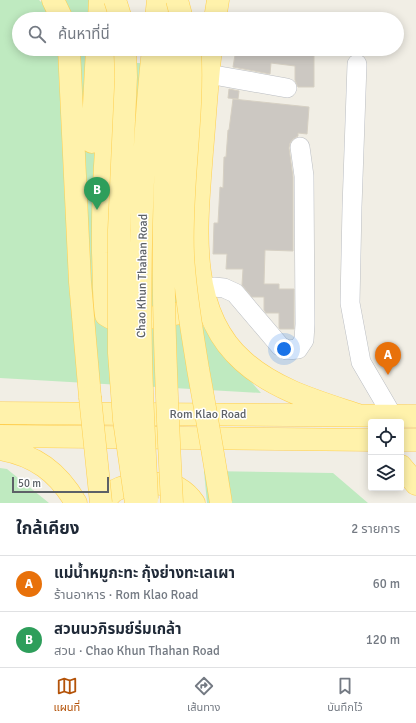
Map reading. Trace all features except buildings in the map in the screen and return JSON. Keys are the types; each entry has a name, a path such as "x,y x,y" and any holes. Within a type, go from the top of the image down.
{"main road":[{"path":"53,0 59,12"},
{"path":"99,12 100,0"},
{"path":"116,0 119,12"},
{"path":"122,12 124,0"},
{"path":"157,12 158,0"},
{"path":"176,0 180,12"},
{"path":"180,12 181,0"},
{"path":"216,12 218,0"},
{"path":"69,56 80,282 90,397 103,503"},
{"path":"90,397 89,257 96,56"},
{"path":"116,56 105,152 102,208 106,315 111,318 124,319 185,312 202,284"},
{"path":"126,56 119,224 119,353 124,420 136,503"},
{"name":"Chao Khun Thahan Road","path":"148,503 142,386 141,280 144,159 152,56"},
{"name":"Chao Khun Thahan Road","path":"166,391 163,219 167,135 174,56"},
{"path":"190,56 183,220 183,260 190,319 221,503"},
{"path":"210,56 198,197 198,251 202,284 209,309 216,325 228,345 243,361 278,384 298,394 358,415"},
{"path":"166,391 172,503"},
{"path":"166,391 177,439 187,503"},
{"path":"0,402 53,413"},
{"name":"Rom Klao Road","path":"0,413 416,416"},
{"name":"Rom Klao Road","path":"0,436 368,440"},
{"path":"328,440 368,447"},
{"path":"404,440 416,440"},
{"path":"0,449 26,456 45,467 66,488 76,503"},
{"path":"404,459 416,465"},
{"path":"404,470 416,484"},
{"path":"103,503 108,496 115,491 124,487 138,484 169,485 178,488 188,495 194,503"}],"street":[{"path":"357,64 350,303 361,362 392,415"},
{"path":"208,74 287,88"},
{"path":"202,284 224,288 235,294 280,346 288,350 298,349 304,340 305,324 304,176 300,147"}],"green space":[{"path":"0,0 39,0 41,2 42,0 93,0 91,12 12,12 12,56 98,56 107,62 203,65 198,319 261,393 0,378"},
{"path":"0,468 7,469 49,503 0,503"},
{"path":"204,471 333,473 368,503 207,503"}],"place":[{"name":"สวนนวภิรมย์ร่มเกล้า","path":"97,210"},
{"name":"แม่น้ำหมูกะทะ กุ้งย่างทะเลเผา","path":"388,375"}]}
